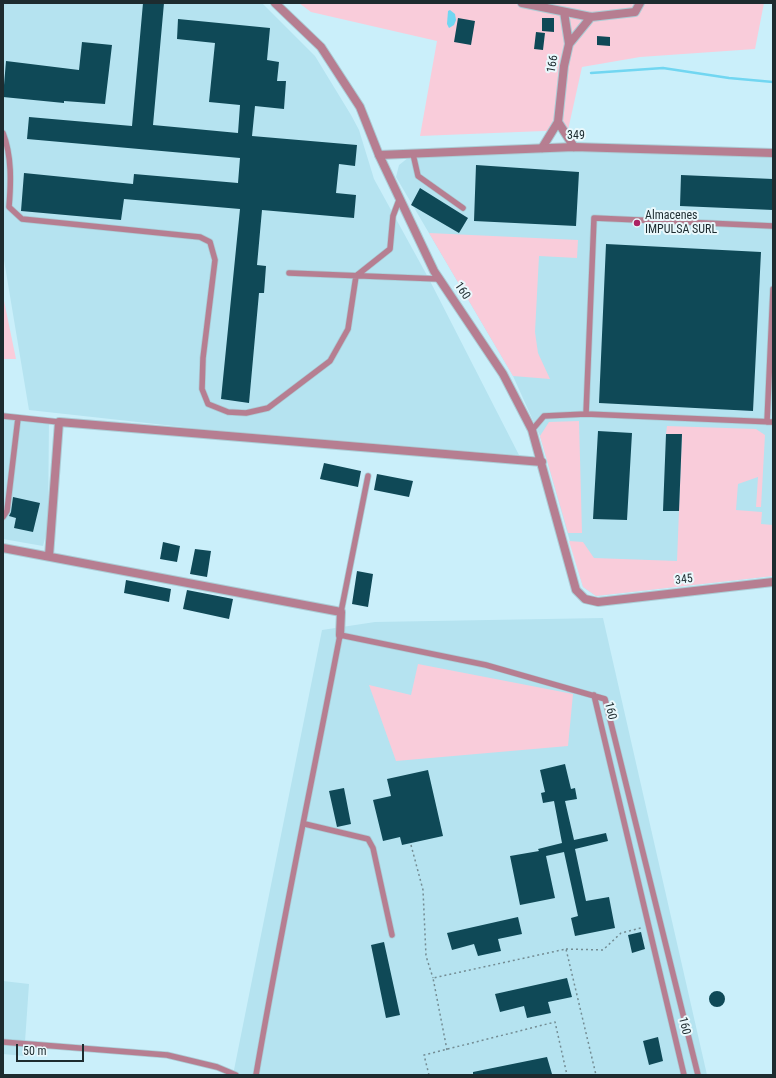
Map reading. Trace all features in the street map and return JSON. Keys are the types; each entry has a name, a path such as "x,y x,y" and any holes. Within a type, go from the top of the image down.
{"street":[{"name":"160","path":"275,3 321,47 360,107 399,200 439,279 503,374 532,430 576,590 585,599 598,602"},
{"path":"522,3 591,17 635,12 640,3"},
{"path":"564,12 569,44"},
{"name":"166","path":"542,148 558,122 564,66 569,44 591,17"},
{"path":"558,122 574,147"},
{"name":"349","path":"379,155 574,147 773,153"},
{"path":"49,556 59,422 542,462"},
{"path":"3,548 341,612 340,635"},
{"name":"345","path":"598,602 773,582"}],"lane":[{"path":"3,133 8,146 11,190 9,207 22,219 200,237 210,242 215,260 203,358 202,389 208,404 228,412 246,414 268,408 330,361 348,329 356,276 390,249 393,216 399,200"},
{"path":"413,154 418,176 463,208"},
{"path":"586,414 594,218 773,226"},
{"path":"288,273 439,279"},
{"path":"532,430 544,416 586,414 770,422 773,289"},
{"path":"3,416 59,422"},
{"path":"3,517 7,511 18,418"},
{"path":"341,612 368,476"},
{"path":"256,1075 275,960 304,824 340,635 486,665 594,695"},
{"name":"160","path":"594,695 684,1075"},
{"name":"160","path":"594,695 605,699 698,1075"},
{"path":"304,824 368,839 373,848 392,935"},
{"path":"3,1042 166,1055 217,1067 236,1075"}],"path":[{"path":"411,845 423,890 426,956 433,978 446,1050"},
{"path":"433,978 566,949 603,950 621,933 649,926"},
{"path":"566,949 596,1075"},
{"path":"428,1075 424,1055 555,1022 567,1075"}],"shaded area":[{"path":"3,3 262,3 315,56 351,115 359,130 374,179 429,279 519,455 192,428 29,410 3,254"},
{"path":"299,3 764,3 755,49 640,57 582,67 568,130 420,136 437,41 311,12"},
{"path":"558,148 773,155 773,576 596,596 583,587 540,436 513,376 396,177 399,165 413,154"},
{"path":"429,233 578,240 577,258 539,256 535,332 538,353 550,379 513,376"},
{"path":"3,296 16,359 3,359"},
{"path":"3,413 49,418 48,527 43,546 3,539"},
{"path":"579,421 582,533 568,533 540,436 549,422"},
{"path":"667,426 756,429 765,435 761,507 756,507 758,477 738,484 736,510 762,512 761,524 773,525 773,576 596,596 583,587 569,541 583,542 594,558 677,561 682,435 666,434"},
{"path":"603,618 707,1075 233,1075 322,630 375,622"},
{"path":"418,664 573,694 568,746 396,761 369,685 411,695"},
{"path":"3,981 29,984 24,1056 3,1054"}],"water":[{"path":"450,10 455,14 456,20 454,25 449,28 447,24 448,11"}],"building":[{"path":"143,3 164,3 153,125 238,133 240,105 209,102 215,43 177,39 178,19 270,28 267,60 279,62 277,81 286,81 284,109 255,106 252,136 357,145 355,166 339,164 336,193 356,195 354,218 262,210 257,265 266,266 264,293 259,293 249,403 221,399 240,209 124,199 121,220 21,211 24,173 133,184 134,174 238,183 240,158 27,139 29,117 132,126"},
{"path":"458,18 475,21 471,45 454,42"},
{"path":"542,18 554,18 554,32 542,31"},
{"path":"536,32 545,33 543,50 534,49"},
{"path":"597,36 610,37 610,46 597,45"},
{"path":"82,42 112,45 105,104 64,101 64,103 3,97 6,61 79,70"},
{"path":"476,165 579,172 576,226 474,221"},
{"path":"681,175 773,179 773,210 680,206"},
{"path":"420,188 468,218 459,233 411,205"},
{"path":"606,244 761,252 753,411 599,403"},
{"path":"598,431 632,433 627,520 593,519"},
{"path":"666,434 682,434 679,511 663,511"},
{"path":"324,463 361,471 358,487 320,479"},
{"path":"377,474 413,481 409,497 374,490"},
{"path":"13,497 40,503 33,532 14,528 16,518 9,516"},
{"path":"163,542 180,546 177,562 160,559"},
{"path":"195,549 211,551 207,577 190,574"},
{"path":"357,571 373,574 368,607 352,604"},
{"path":"126,580 171,589 169,602 124,593"},
{"path":"187,590 233,599 229,619 183,609"},
{"path":"565,764 571,789 575,788 577,799 565,801 574,840 606,833 608,841 575,849 586,901 609,897 615,928 575,936 571,918 578,916 564,852 546,856 555,898 520,905 510,856 539,851 538,849 562,843 554,801 543,803 541,793 545,792 540,770"},
{"path":"428,770 443,836 402,845 400,837 383,841 373,800 391,796 387,779"},
{"path":"344,788 351,824 337,827 329,791"},
{"path":"518,917 522,934 498,939 501,951 478,956 474,944 452,950 447,933"},
{"path":"641,932 645,949 632,953 628,935"},
{"path":"384,942 400,1015 386,1018 371,945"},
{"path":"567,978 572,997 548,1002 551,1013 527,1018 524,1006 500,1012 495,994"},
{"path":"717,991 724,996 725,999 720,1006 717,1007 710,1002 709,999 714,992"},
{"path":"658,1037 663,1061 649,1065 643,1041"},
{"path":"547,1057 552,1074 473,1075 473,1072"}],"waterway":[{"path":"591,73 663,68 729,78 773,82"}],"place":[{"name":"Almacenes IMPULSA SURL","path":"637,223"}]}
